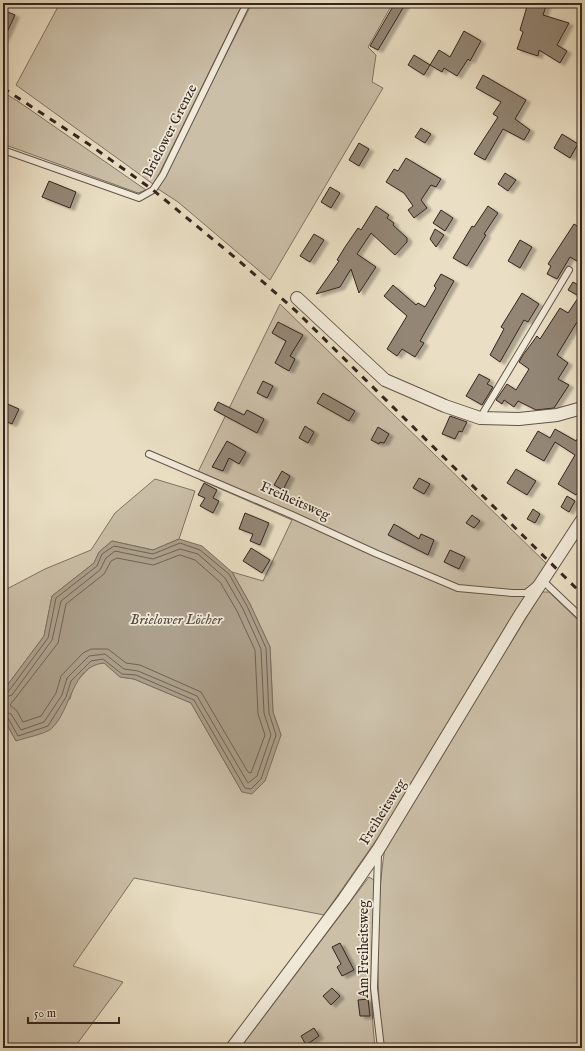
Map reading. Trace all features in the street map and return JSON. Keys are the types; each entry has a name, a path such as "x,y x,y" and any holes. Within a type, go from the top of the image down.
{"street":[{"path":"297,298 385,380 415,394 480,418 519,419 557,415 582,408"},
{"name":"Freiheitsweg","path":"232,1048 344,899 378,850 542,580 582,520"}],"lane":[{"name":"Brielower Grenze","path":"3,150 139,198 153,190 162,175 247,3"},
{"path":"480,418 569,270"},
{"name":"Freiheitsweg","path":"149,454 458,588 526,593 542,580"},
{"path":"542,580 582,618"},
{"name":"Am Freiheitsweg","path":"378,850 374,988 382,1048"}],"shaded area":[{"path":"60,3 243,3 153,184 16,85"},
{"path":"252,3 393,3 368,47 376,55 372,82 383,88 270,280 178,202 158,189"},
{"path":"3,92 146,190 138,193 3,144"},
{"path":"280,304 547,564 388,823 324,915 134,878 73,966 123,982 74,1048 3,1048 3,717 16,741 70,699 74,684 93,664 104,663 120,677 134,679 191,703 242,792 281,735 273,712 270,647 250,604 232,572 263,581 292,520 200,480 198,472"},
{"path":"155,479 195,491 179,539 153,550 112,541 99,552 94,563 52,596 44,636 3,691 3,591 45,569 91,550 115,513"},
{"path":"542,592 549,592 582,624 582,1048 383,1048 378,973 378,922 379,897 385,847"},
{"path":"369,877 374,880 375,889 372,949 372,1008 375,1048 240,1048"}],"water":[{"name":"Brielower Löcher","path":"179,539 202,546 232,572 250,604 270,647 273,712 281,735 265,781 252,794 242,792 191,703 134,679 120,677 104,663 93,666 78,680 64,711 58,721 48,731 16,741 3,717 3,691 44,636 52,596 94,563 99,552 112,541 153,550"}],"building":[{"path":"395,3 406,3 378,50 370,46"},
{"path":"528,3 547,3 543,15 569,23 557,45 567,51 560,63 539,50 538,56 517,49 523,32 520,30"},
{"path":"3,10 15,15 3,41"},
{"path":"464,31 481,41 470,61 468,59 457,76 444,68 442,72 430,65 439,50 450,57"},
{"path":"414,55 430,65 424,75 408,65"},
{"path":"483,75 526,100 515,119 530,130 524,140 503,129 485,160 474,154 498,117 493,114 501,102 476,88"},
{"path":"421,128 431,134 425,143 415,137"},
{"path":"562,134 578,144 570,158 554,148"},
{"path":"359,143 369,149 359,166 349,160"},
{"path":"406,158 441,179 436,187 431,185 421,200 427,208 414,218 408,210 413,206 404,193 386,182 394,169 398,171"},
{"path":"505,173 516,180 508,191 498,184"},
{"path":"49,181 76,192 70,208 42,197"},
{"path":"330,187 340,193 331,208 321,202"},
{"path":"376,206 389,215 387,218 394,223 393,225 407,238 407,242 395,255 371,233 357,254 376,267 359,293 351,269 340,287 316,294 339,261 337,260 345,247 358,228 361,230"},
{"path":"488,206 498,213 484,234 486,235 467,266 453,258 472,226 474,227"},
{"path":"441,210 453,218 445,231 433,223"},
{"path":"574,224 582,229 582,264 570,257 557,279 547,274 551,266 548,264"},
{"path":"435,229 444,235 436,247 430,239"},
{"path":"314,234 324,240 310,262 300,256"},
{"path":"520,240 532,247 520,268 508,261"},
{"path":"441,274 454,281 420,341 424,343 415,357 402,349 397,356 387,349 407,316 384,296 393,285 416,305 418,303 425,307 436,288 434,286"},
{"path":"573,282 582,287 577,295 568,290"},
{"path":"582,292 582,325 577,322 557,355 568,363 558,379 569,385 554,408 536,410 518,401 514,407 504,400 502,404 496,400 507,384 516,390 529,369 519,362 523,355 537,336 540,339 560,308 568,313"},
{"path":"522,293 539,304 528,322 524,320 500,362 490,355 504,329 501,327"},
{"path":"278,322 303,335 290,356 295,359 289,371 275,363 286,341 272,333"},
{"path":"479,374 490,380 487,384 493,387 482,405 466,396"},
{"path":"263,381 273,386 267,398 257,393"},
{"path":"323,393 355,411 349,421 317,403"},
{"path":"3,402 19,409 12,424 3,420"},
{"path":"218,402 244,415 247,410 264,419 257,433 214,410"},
{"path":"450,416 467,422 462,432 459,431 455,439 442,434"},
{"path":"305,426 314,432 308,443 299,438"},
{"path":"378,427 389,434 384,443 380,442 379,444 371,440"},
{"path":"555,429 576,441 582,431 582,487 576,495 558,484 575,455 555,442 544,461 526,451 538,431 550,438"},
{"path":"227,441 246,452 239,464 229,458 223,471 212,467"},
{"path":"516,469 536,481 527,495 507,483"},
{"path":"282,471 290,476 283,490 274,485"},
{"path":"419,478 430,484 424,494 413,488"},
{"path":"204,483 217,490 213,498 219,501 213,513 200,506 205,498 198,495"},
{"path":"567,496 575,501 569,512 561,507"},
{"path":"533,509 540,514 535,523 527,519"},
{"path":"245,513 269,523 260,545 250,541 253,534 239,529"},
{"path":"472,515 480,521 474,528 466,523"},
{"path":"394,524 419,539 421,534 434,540 428,555 388,535"},
{"path":"251,548 270,560 262,573 243,561"},
{"path":"450,550 465,557 459,569 444,562"},
{"path":"340,943 354,970 342,976 337,967 341,964 332,947"},
{"path":"332,988 340,996 331,1005 323,996"},
{"path":"368,999 370,1016 360,1016 358,1000"},
{"path":"314,1028 319,1036 306,1045 301,1036"}],"railway":[{"path":"3,88 90,145 153,190 238,260 296,311 582,594"}]}
